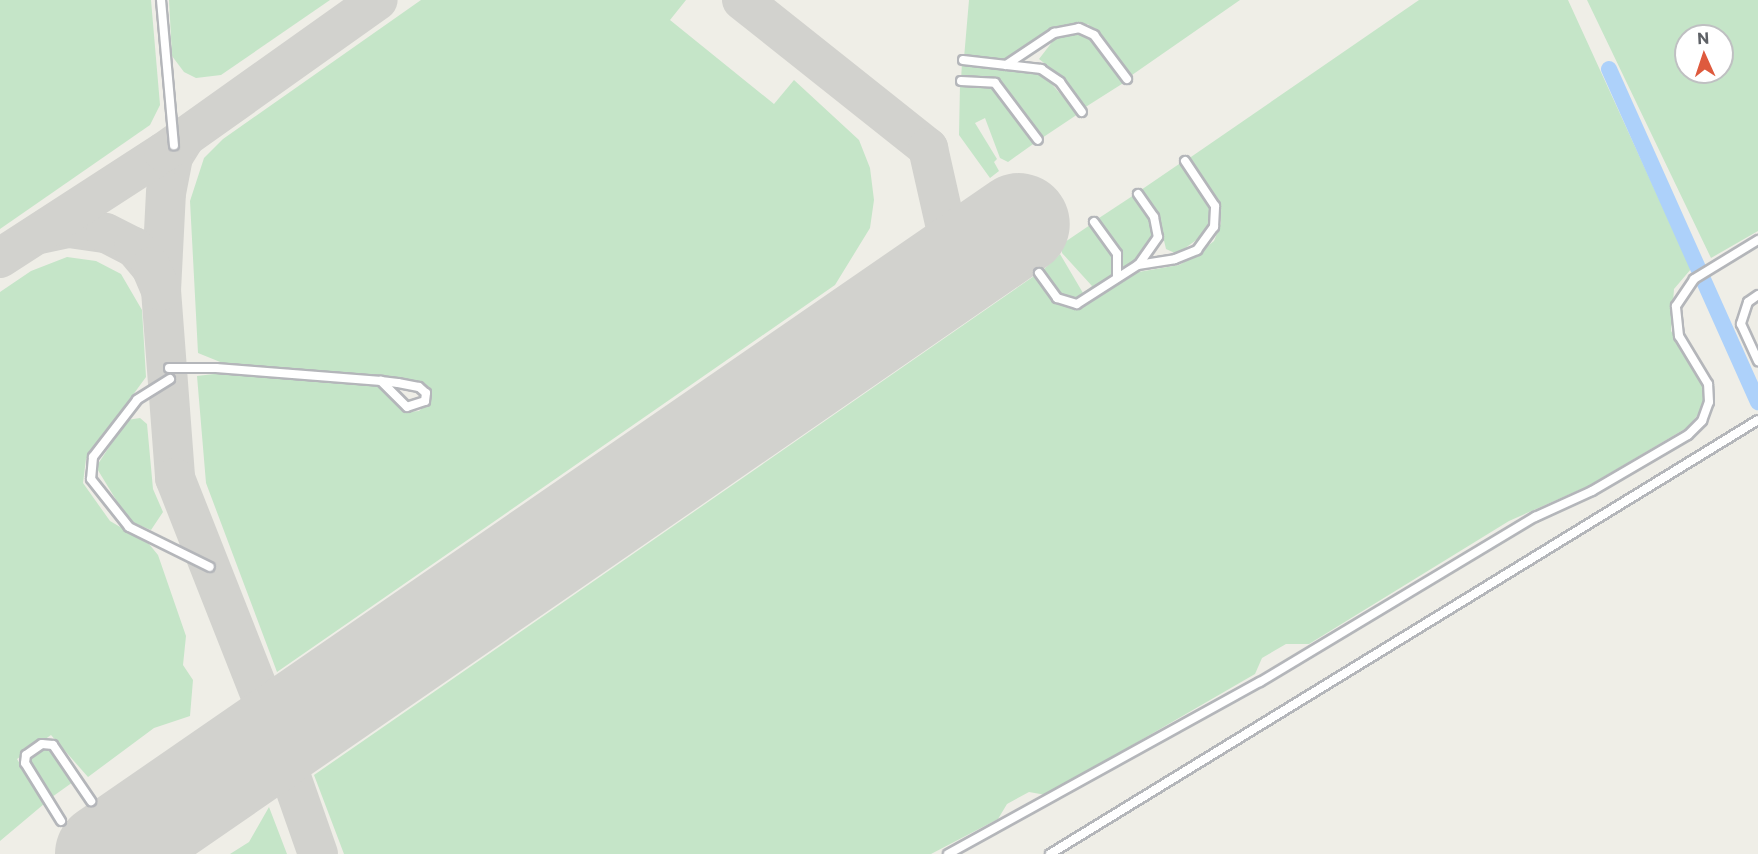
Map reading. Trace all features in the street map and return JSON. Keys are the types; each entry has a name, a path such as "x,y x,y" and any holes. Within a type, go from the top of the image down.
{"lane":[{"path":"161,0 174,145"},
{"path":"1006,65 1053,33 1079,28 1094,34 1127,79"},
{"path":"963,60 1052,74 1082,112"},
{"path":"961,81 995,83 1038,140"},
{"path":"1138,265 1187,256 1214,227 1209,192 1185,161"},
{"path":"1039,273 1057,298 1069,304 1083,301 1138,265 1150,255 1158,237 1154,217 1138,194"},
{"path":"1094,222 1117,254 1117,277"},
{"path":"948,854 1250,687 1525,523 1593,491 1688,435 1702,421 1709,402 1708,384 1675,325 1676,306 1694,279 1758,240"},
{"path":"1758,295 1748,302 1741,324 1758,361"},
{"path":"169,368 381,381 419,387 426,393 425,401 407,407 381,381"},
{"path":"170,379 137,400 93,457 91,479 129,527 210,567"},
{"path":"1050,854 1758,420"},
{"path":"61,821 25,763 26,756 42,744 53,745 91,801"}],"green space":[{"path":"0,0 151,0 160,105 150,125 0,229"},
{"path":"169,0 330,0 221,75 196,78 184,72 172,56"},
{"path":"421,0 686,0 670,20 774,104 794,80 859,140 870,168 874,200 870,228 835,285 277,672 206,483 197,376 222,373 379,384 407,412 419,411 428,403 429,391 421,382 235,368 198,353 190,201 204,158 223,139"},
{"path":"969,0 1240,0 1132,75 1088,24 1052,30 1009,61 964,58"},
{"path":"1419,0 1568,0 1691,269 1674,289 1671,331 1702,377 1705,395 1700,412 1688,427 1588,486 1509,521 1309,644 1286,644 1262,658 1255,674 1046,795 1029,792 1007,804 998,819 931,854 344,854 314,775 1037,274 1056,302 1077,307 1127,274 1179,265 1195,256 1214,241 1221,223 1221,205 1188,159"},
{"path":"1587,0 1758,0 1758,231 1711,258"},
{"path":"1074,32 1092,38 1125,82 1084,108 1063,78 1039,59 1056,37"},
{"path":"962,63 1042,73 1078,114 1042,138 997,80 961,80"},
{"path":"960,84 994,85 1036,142 1008,162 1000,158 985,118 975,123 997,159 994,162 999,171 990,178 959,135"},
{"path":"1182,162 1212,214 1206,233 1177,254 1166,249 1158,215 1141,190"},
{"path":"1134,195 1150,216 1155,237 1147,253 1123,268 1096,220"},
{"path":"1093,223 1114,255 1117,268 1113,277 1073,301 1059,296 1041,272 1060,254 1083,293 1092,286 1062,253 1062,244"},
{"path":"67,257 96,261 121,274 142,310 146,377 86,459 83,483 110,521 149,544 158,555 186,636 183,665 193,680 190,716 154,728 88,777 51,735 17,759 44,804 0,841 0,292 31,271"},
{"path":"140,418 147,424 153,489 163,512 151,530 129,521 96,467 127,420"},
{"path":"43,748 51,751 73,782 52,797 29,759"},
{"path":"269,807 287,854 230,854 249,842"}],"waterway":[{"path":"1609,69 1758,402"}],"taxiway":[{"path":"0,258 164,152 378,0"},
{"path":"742,0 928,148 955,268"},
{"path":"186,136 173,157 166,192 161,290 175,478 276,734 318,854"},
{"path":"40,234 69,228 106,233 134,247 151,267 161,290"}],"runway":[{"path":"106,854 1019,224"}]}
